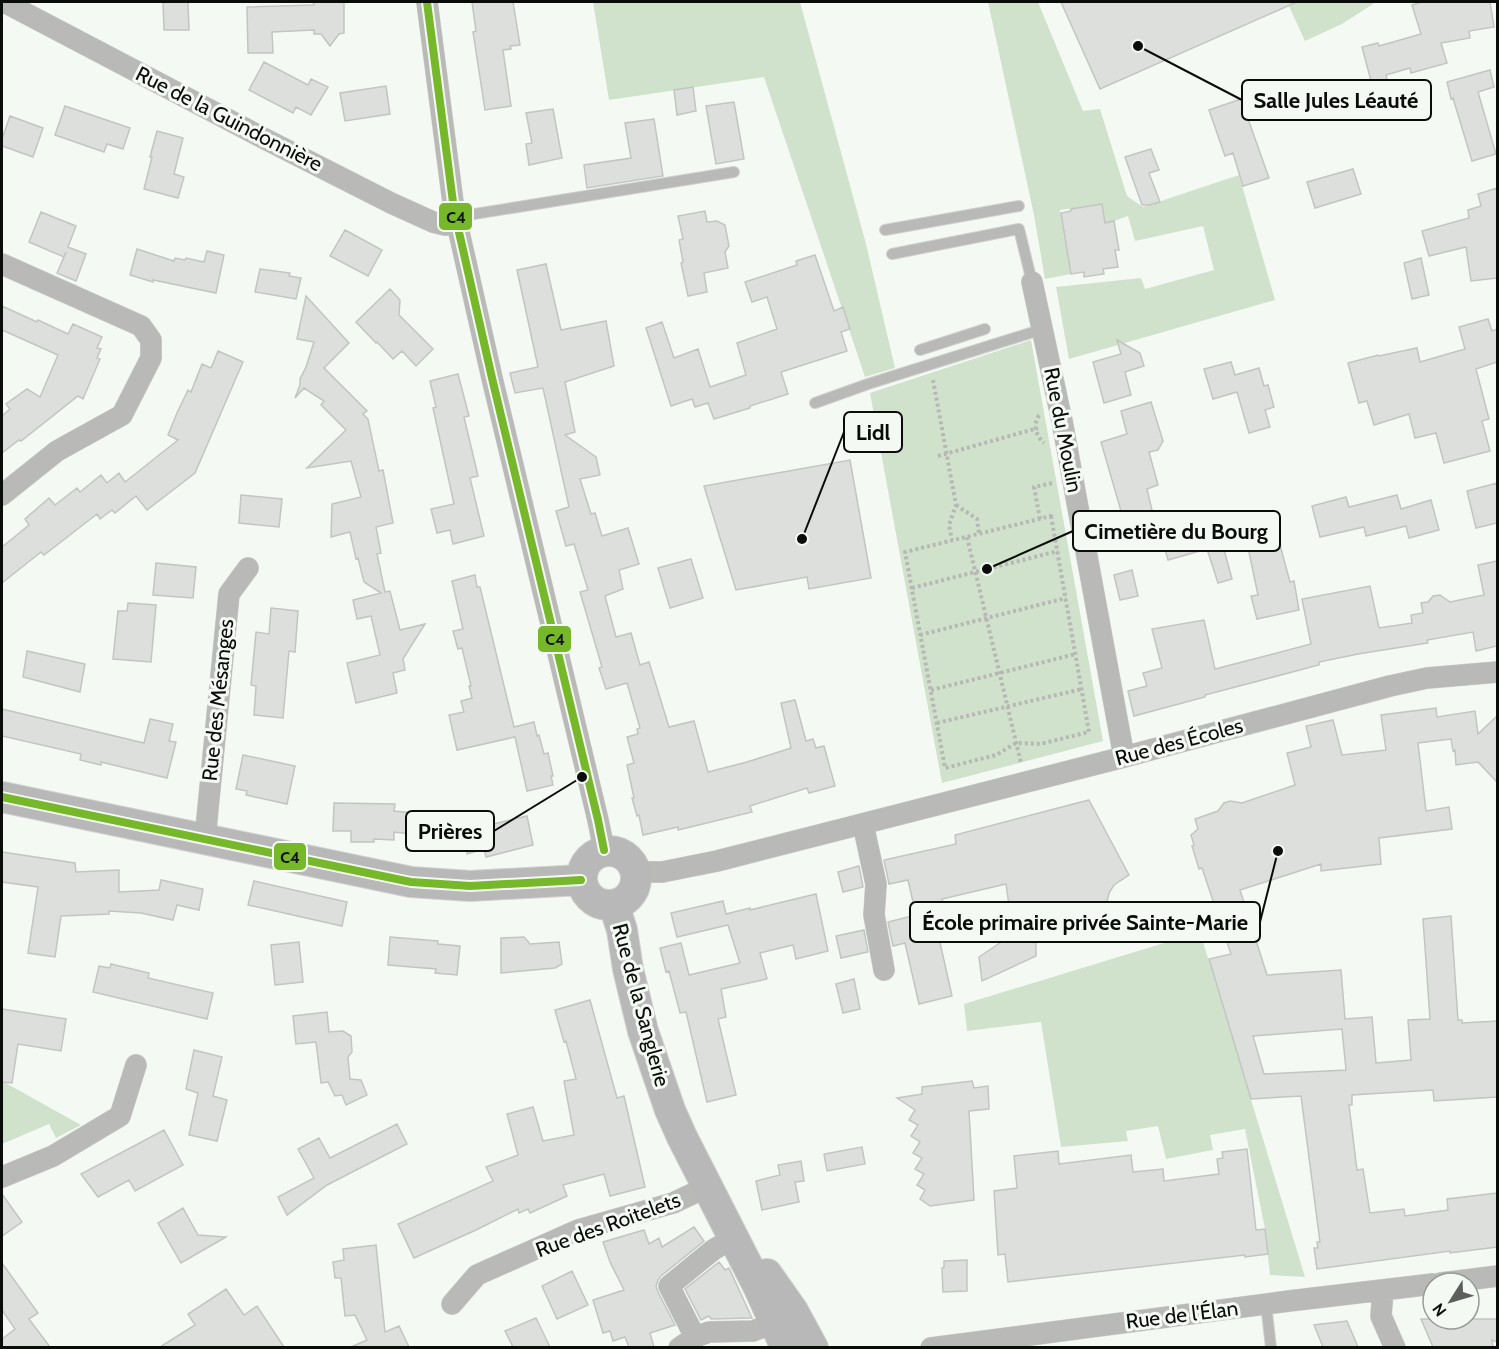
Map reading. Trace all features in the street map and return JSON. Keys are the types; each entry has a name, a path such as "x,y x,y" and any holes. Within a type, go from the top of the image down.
{"street":[{"name":"Rue de la Guindonnière","path":"4,2 391,203 433,222 445,225 457,221"},
{"path":"427,2 447,164 457,221 604,850"},
{"path":"2,264 141,326 151,340 151,358 122,415 57,451 2,495"},
{"name":"Rue du Moulin","path":"1032,282 1062,421 1124,757"},
{"name":"Rue des Mésanges","path":"205,839 229,594 248,568"},
{"name":"Rue des Écoles","path":"636,872 662,872 690,867 1124,757 1390,686 1427,678 1497,672"},
{"path":"2,797 411,882 470,886 581,880"},
{"path":"863,824 876,884 874,915 884,970"},
{"path":"604,850 621,853 628,858 636,872 637,881 634,890 629,897 614,905 603,905 592,900 581,880 582,870 587,861 594,854 604,850"},
{"name":"Rue de la Sanglerie","path":"614,905 622,930 628,969 643,1031 670,1110 780,1335"},
{"path":"2,1176 53,1156 120,1116 136,1065"},
{"name":"Rue de la Sanglerie","path":"711,1195 740,1231 793,1311 813,1347"},
{"name":"Rue des Roitelets","path":"452,1304 477,1275 578,1230 673,1203 711,1195"},
{"name":"Rue de la Sanglerie","path":"733,1238 713,1250 669,1286 687,1342 709,1332 753,1331 780,1335"},
{"path":"1481,1278 1497,1276"},
{"name":"Rue de l'Élan","path":"931,1347 1421,1285"},
{"path":"1383,1290 1381,1316 1395,1347"}],"lane":[{"path":"457,221 734,172"},
{"path":"885,230 1019,206"},
{"path":"892,254 1019,229 1032,282"},
{"path":"920,350 985,329"},
{"path":"814,403 1043,329"},
{"path":"1266,1304 1271,1347"}],"path":[{"path":"933,381 956,505 949,525 952,540"},
{"path":"1040,413 1035,423 1038,437 1044,442 1046,453"},
{"path":"938,456 1062,421"},
{"path":"1040,519 1034,488 1053,483 1050,473"},
{"path":"956,505 977,519 979,533"},
{"path":"1052,516 1089,732 1040,744 1016,743 996,755 945,768 905,552 979,533 1052,516"},
{"path":"967,537 1025,782"},
{"path":"912,588 1058,551"},
{"path":"920,635 1066,598"},
{"path":"931,690 1076,654"},
{"path":"937,723 1082,689"}],"green space":[{"path":"593,2 800,2 866,244 895,368 865,377 764,77 609,100"},
{"path":"988,2 1038,2 1083,111 1100,109 1127,196 1143,207 1239,175 1275,300 1069,359 1056,287 1141,278 1145,289 1214,270 1203,226 1135,241 1128,216 1103,223 1101,204 1060,210 1071,274 1045,279 1034,215"},
{"path":"1287,2 1376,2 1342,24 1305,41"},
{"path":"1031,340 1103,741 942,783 870,393"},
{"path":"1200,932 1305,1277 1270,1275 1265,1229 1245,1129 1210,1135 1213,1150 1166,1159 1158,1126 1126,1131 1128,1141 1061,1147 1041,1022 967,1031 964,1004"},
{"path":"2,1081 81,1125 56,1138 49,1124 2,1144"}],"building":[{"path":"163,2 188,2 189,30 164,30"},
{"path":"313,2 344,2 344,33 339,34 330,46 321,34 314,34 314,30 272,32 273,53 248,53 247,7 314,5"},
{"path":"472,2 513,2 520,45 510,46 511,49 503,50 511,106 485,110 473,32 476,31"},
{"path":"1061,2 1297,2 1100,89"},
{"path":"1422,2 1490,2 1494,27 1469,31 1470,38 1441,43 1447,63 1411,73 1410,68 1386,75 1390,92 1375,96 1362,47 1378,43 1379,46 1421,34 1412,5"},
{"path":"264,62 308,85 311,79 328,87 311,115 296,107 293,113 249,90"},
{"path":"1490,70 1494,87 1478,92 1496,154 1472,161 1447,82"},
{"path":"386,86 390,114 345,121 340,93"},
{"path":"693,87 696,111 677,115 674,90"},
{"path":"1241,99 1269,178 1243,186 1233,153 1225,156 1209,110"},
{"path":"734,102 744,159 716,164 706,106"},
{"path":"65,106 130,128 123,149 107,144 104,152 55,135"},
{"path":"553,109 562,158 529,165 526,144 532,143 526,113"},
{"path":"10,116 43,128 33,157 2,146 2,139"},
{"path":"654,119 663,176 587,188 584,165 631,158 625,123"},
{"path":"157,131 183,138 174,174 184,177 178,198 144,189"},
{"path":"1151,149 1159,170 1149,173 1160,202 1142,205 1125,157"},
{"path":"1353,169 1361,194 1315,208 1307,182"},
{"path":"1497,188 1497,278 1471,281 1466,247 1429,256 1422,231 1469,218 1468,210 1481,206 1478,194"},
{"path":"1102,204 1105,223 1114,221 1119,250 1115,250 1118,267 1103,269 1104,274 1084,277 1084,272 1071,274 1061,213"},
{"path":"705,211 707,222 717,221 725,225 729,246 725,252 728,268 704,273 707,292 688,296 681,263 683,262 679,240 683,239 678,216"},
{"path":"41,212 76,226 68,247 86,254 76,281 57,273 64,257 29,242"},
{"path":"345,230 382,250 368,276 330,256"},
{"path":"137,249 174,261 175,258 185,260 186,258 204,262 207,251 224,255 216,293 153,280 153,282 130,275"},
{"path":"815,255 834,311 843,307 850,329 841,332 847,351 781,372 788,394 750,406 750,408 714,419 708,403 695,407 692,399 671,406 646,328 662,322 674,358 698,349 710,387 746,375 737,343 777,329 767,297 752,302 745,282 797,265 796,261"},
{"path":"1421,258 1429,295 1412,299 1404,263"},
{"path":"546,264 561,330 606,321 614,366 565,382 575,432 565,435 596,457 600,475 580,479 591,514 595,513 602,536 628,528 639,564 619,570 623,589 605,596 616,637 631,633 640,665 649,662 669,727 694,721 708,772 791,748 781,703 795,700 806,741 813,739 816,748 824,746 835,786 809,793 807,788 750,806 752,812 678,830 678,827 643,835 639,815 637,816 632,798 634,798 627,765 634,763 627,737 638,734 637,729 640,728 627,683 606,689 599,668 602,667 580,592 588,590 574,544 566,546 556,511 569,507 543,388 515,393 510,373 538,367 517,270"},
{"path":"260,269 290,273 289,276 301,278 296,299 255,292"},
{"path":"390,289 400,300 399,315 433,349 416,366 402,351 393,359 356,322"},
{"path":"306,296 349,343 324,368 367,411 363,414 368,419 379,471 383,470 393,523 376,527 381,553 377,554 385,592 390,591 400,630 425,624 403,659 405,670 393,673 397,693 356,703 347,663 380,655 371,616 357,619 353,600 381,593 364,582 350,532 331,537 332,504 361,497 351,461 307,468 346,430 321,405 324,401 304,388 295,398 314,342 297,339"},
{"path":"2,306 68,334 73,324 102,337 97,348 101,349 97,358 100,359 83,399 78,396 21,441 19,440 2,453 2,416 10,409 6,404 27,389 40,397 58,355 2,330"},
{"path":"1488,319 1492,331 1497,329 1497,362 1476,369 1489,419 1482,421 1490,451 1444,463 1436,433 1415,438 1409,414 1374,425 1367,401 1359,403 1348,363 1417,348 1420,362 1465,349 1459,327"},
{"path":"1117,340 1140,353 1144,366 1125,372 1131,395 1104,403 1093,362 1121,354"},
{"path":"218,351 243,362 195,473 147,510 136,496 115,513 112,510 100,519 97,514 44,555 41,552 2,583 2,547 29,525 25,519 49,498 55,505 77,488 80,492 101,475 107,483 119,473 125,482 178,440 168,435 177,413 188,390 191,392 202,364 211,368"},
{"path":"1231,362 1235,375 1259,368 1264,386 1268,385 1274,407 1265,410 1270,427 1249,433 1237,392 1213,399 1204,369"},
{"path":"458,374 469,416 464,417 478,476 470,478 484,536 453,544 450,530 437,533 431,509 454,504 433,408 436,407 430,381"},
{"path":"1151,402 1163,441 1158,450 1149,452 1158,485 1147,489 1152,510 1123,518 1101,442 1127,434 1121,411"},
{"path":"850,460 871,578 809,589 807,577 736,590 704,486"},
{"path":"1497,483 1497,523 1476,528 1467,491"},
{"path":"241,495 282,499 279,527 239,523"},
{"path":"1397,495 1401,509 1431,500 1439,530 1409,538 1406,526 1366,536 1364,527 1320,537 1312,506 1346,497 1349,507"},
{"path":"1187,524 1190,535 1218,527 1232,579 1218,583 1207,549 1168,560 1160,531"},
{"path":"1276,530 1290,582 1294,581 1299,610 1257,619 1251,596 1258,595 1246,538"},
{"path":"691,559 703,598 670,608 658,568"},
{"path":"1497,561 1497,646 1476,651 1473,632 1427,640 1428,643 1319,662 1319,665 1134,716 1128,691 1147,686 1143,673 1162,668 1152,629 1204,620 1215,669 1311,644 1302,599 1370,586 1379,628 1412,623 1411,615 1423,613 1421,603 1428,602 1433,596 1440,595 1450,602 1484,595 1478,565"},
{"path":"156,563 196,567 193,598 153,595"},
{"path":"1132,570 1138,596 1120,600 1114,575"},
{"path":"475,575 477,587 480,587 514,727 534,722 544,754 548,753 553,785 527,791 515,737 457,750 449,715 464,712 461,701 472,698 462,648 458,649 453,631 463,629 452,581"},
{"path":"128,603 156,605 151,662 113,659 118,611 127,611"},
{"path":"271,608 298,611 295,652 289,651 283,718 254,715 256,686 251,685 256,632 269,634"},
{"path":"27,651 85,664 80,692 23,677"},
{"path":"1436,708 1437,717 1475,711 1478,734 1497,716 1497,782 1478,762 1456,765 1455,750 1453,751 1451,739 1418,743 1426,811 1449,807 1452,829 1379,838 1381,864 1321,871 1321,864 1240,890 1267,975 1341,970 1345,1019 1372,1017 1376,1063 1411,1060 1408,1020 1430,1019 1423,919 1451,916 1458,1020 1462,1020 1462,1023 1497,1021 1497,1097 1434,1101 1433,1090 1352,1095 1352,1105 1349,1105 1357,1170 1363,1169 1370,1213 1404,1209 1405,1216 1448,1210 1447,1199 1497,1193 1497,1247 1317,1269 1314,1248 1318,1248 1317,1242 1320,1242 1301,1096 1251,1099 1209,959 1231,954 1202,868 1199,869 1191,835 1198,829 1195,819 1218,811 1224,803 1230,801 1242,803 1295,785 1287,753 1311,747 1306,726 1333,720 1342,755 1386,750 1381,715","holes":["1342,1029 1346,1070 1264,1074 1253,1036"]},
{"path":"2,709 144,743 150,719 173,724 169,741 176,742 167,778 101,762 101,765 80,760 81,754 2,736"},
{"path":"243,755 295,766 287,804 246,795 247,791 236,789"},
{"path":"1089,800 1129,875 1114,885 1109,893 1106,906 1113,919 1083,935 1078,926 1068,923 1058,922 1047,926 1041,930 1036,939 1036,956 982,981 979,957 1013,934 1006,884 942,899 948,926 937,929 952,996 919,1004 905,943 893,946 888,922 916,915 908,880 889,884 884,860 956,844 955,835"},
{"path":"334,803 395,804 394,811 456,817 455,828 488,820 489,825 527,816 533,845 486,857 484,849 467,854 468,844 422,839 428,836 394,832 394,840 374,839 374,842 351,842 351,831 333,831"},
{"path":"2,852 75,863 76,872 119,870 119,892 159,890 161,880 203,889 199,910 177,905 173,920 141,913 109,911 109,914 61,916 55,957 28,953 38,887 2,882"},
{"path":"859,866 863,887 843,892 838,872"},
{"path":"254,881 347,902 342,926 248,905"},
{"path":"816,894 828,951 796,959 793,945 760,953 767,979 721,989 726,1017 718,1019 736,1095 707,1102 686,1012 680,1013 669,971 666,972 660,948 681,943 689,975 740,963 728,925 677,937 671,913 723,901 726,914"},
{"path":"864,930 868,952 841,958 836,936"},
{"path":"390,937 438,941 438,944 460,946 457,975 435,973 436,969 388,965"},
{"path":"524,937 530,944 559,942 562,964 555,968 501,973 501,938"},
{"path":"299,942 303,982 275,985 271,945"},
{"path":"111,964 149,973 148,978 213,993 207,1019 93,992 99,966 110,968"},
{"path":"854,979 860,1009 843,1013 836,984"},
{"path":"590,1000 617,1098 624,1096 645,1187 610,1196 604,1174 563,1185 567,1196 530,1213 528,1209 519,1213 518,1209 414,1258 398,1224 493,1181 486,1167 518,1155 507,1114 533,1107 543,1141 574,1135 564,1081 576,1079 555,1010"},
{"path":"2,1009 66,1019 61,1051 18,1044 12,1083 2,1082"},
{"path":"327,1012 329,1032 343,1031 351,1036 352,1052 348,1057 350,1079 361,1080 367,1095 346,1105 342,1095 335,1096 328,1082 321,1083 316,1042 296,1044 293,1016"},
{"path":"194,1050 222,1057 213,1096 227,1100 217,1141 189,1135 198,1093 186,1089"},
{"path":"972,1081 974,1088 988,1086 989,1109 969,1111 974,1200 930,1206 920,1199 925,1190 917,1185 924,1174 915,1169 922,1158 913,1153 920,1142 911,1136 918,1125 909,1120 915,1110 897,1098 922,1094 922,1087"},
{"path":"397,1124 407,1144 327,1185 287,1215 278,1197 314,1178 298,1149 319,1138 330,1158"},
{"path":"164,1130 183,1165 135,1191 129,1180 98,1197 81,1174"},
{"path":"862,1147 865,1164 827,1171 824,1154"},
{"path":"1247,1149 1256,1230 1265,1229 1268,1254 1008,1282 1005,1254 998,1255 994,1191 1017,1188 1014,1156 1058,1151 1059,1164 1131,1155 1133,1172 1163,1169 1164,1181 1219,1174 1217,1159 1223,1158 1222,1152"},
{"path":"801,1161 804,1181 795,1182 799,1202 762,1210 756,1181 780,1175 778,1165"},
{"path":"2,1194 22,1222 2,1236"},
{"path":"183,1208 198,1235 226,1237 181,1263 158,1223"},
{"path":"694,1227 704,1241 661,1276 656,1286 675,1325 650,1333 654,1347 629,1347 625,1337 613,1341 610,1331 603,1333 593,1300 624,1290 603,1242 644,1230 649,1244 659,1238 662,1247"},
{"path":"376,1245 385,1332 399,1326 409,1347 351,1347 367,1340 355,1315 345,1316 341,1278 335,1278 333,1262 344,1260 343,1249"},
{"path":"967,1260 967,1291 943,1292 944,1261"},
{"path":"719,1262 725,1270 729,1268 752,1318 711,1319 709,1316 701,1320 685,1289"},
{"path":"2,1263 38,1313 29,1319 50,1347 2,1347 2,1339 15,1329 2,1310"},
{"path":"572,1271 588,1305 557,1319 542,1286"},
{"path":"226,1289 244,1315 257,1306 284,1347 160,1347 195,1325 188,1314"},
{"path":"536,1318 550,1347 513,1347 505,1331"},
{"path":"1481,1319 1497,1319 1497,1342 1492,1340 1493,1347 1433,1347 1426,1331 1481,1331"},
{"path":"1347,1321 1358,1347 1323,1347 1314,1325"}],"transit line":[{"name":"C4","path":"427,2 454,210 604,850"},
{"name":"C4","path":"2,797 411,882 470,886 581,880"}],"place":[{"name":"Salle Jules Léauté","path":"1138,46"},
{"name":"Lidl","path":"802,539"},
{"name":"Cimetière du Bourg","path":"987,569"},
{"name":"Prières","path":"582,777"},
{"name":"École primaire privée Sainte-Marie","path":"1278,851"}]}
